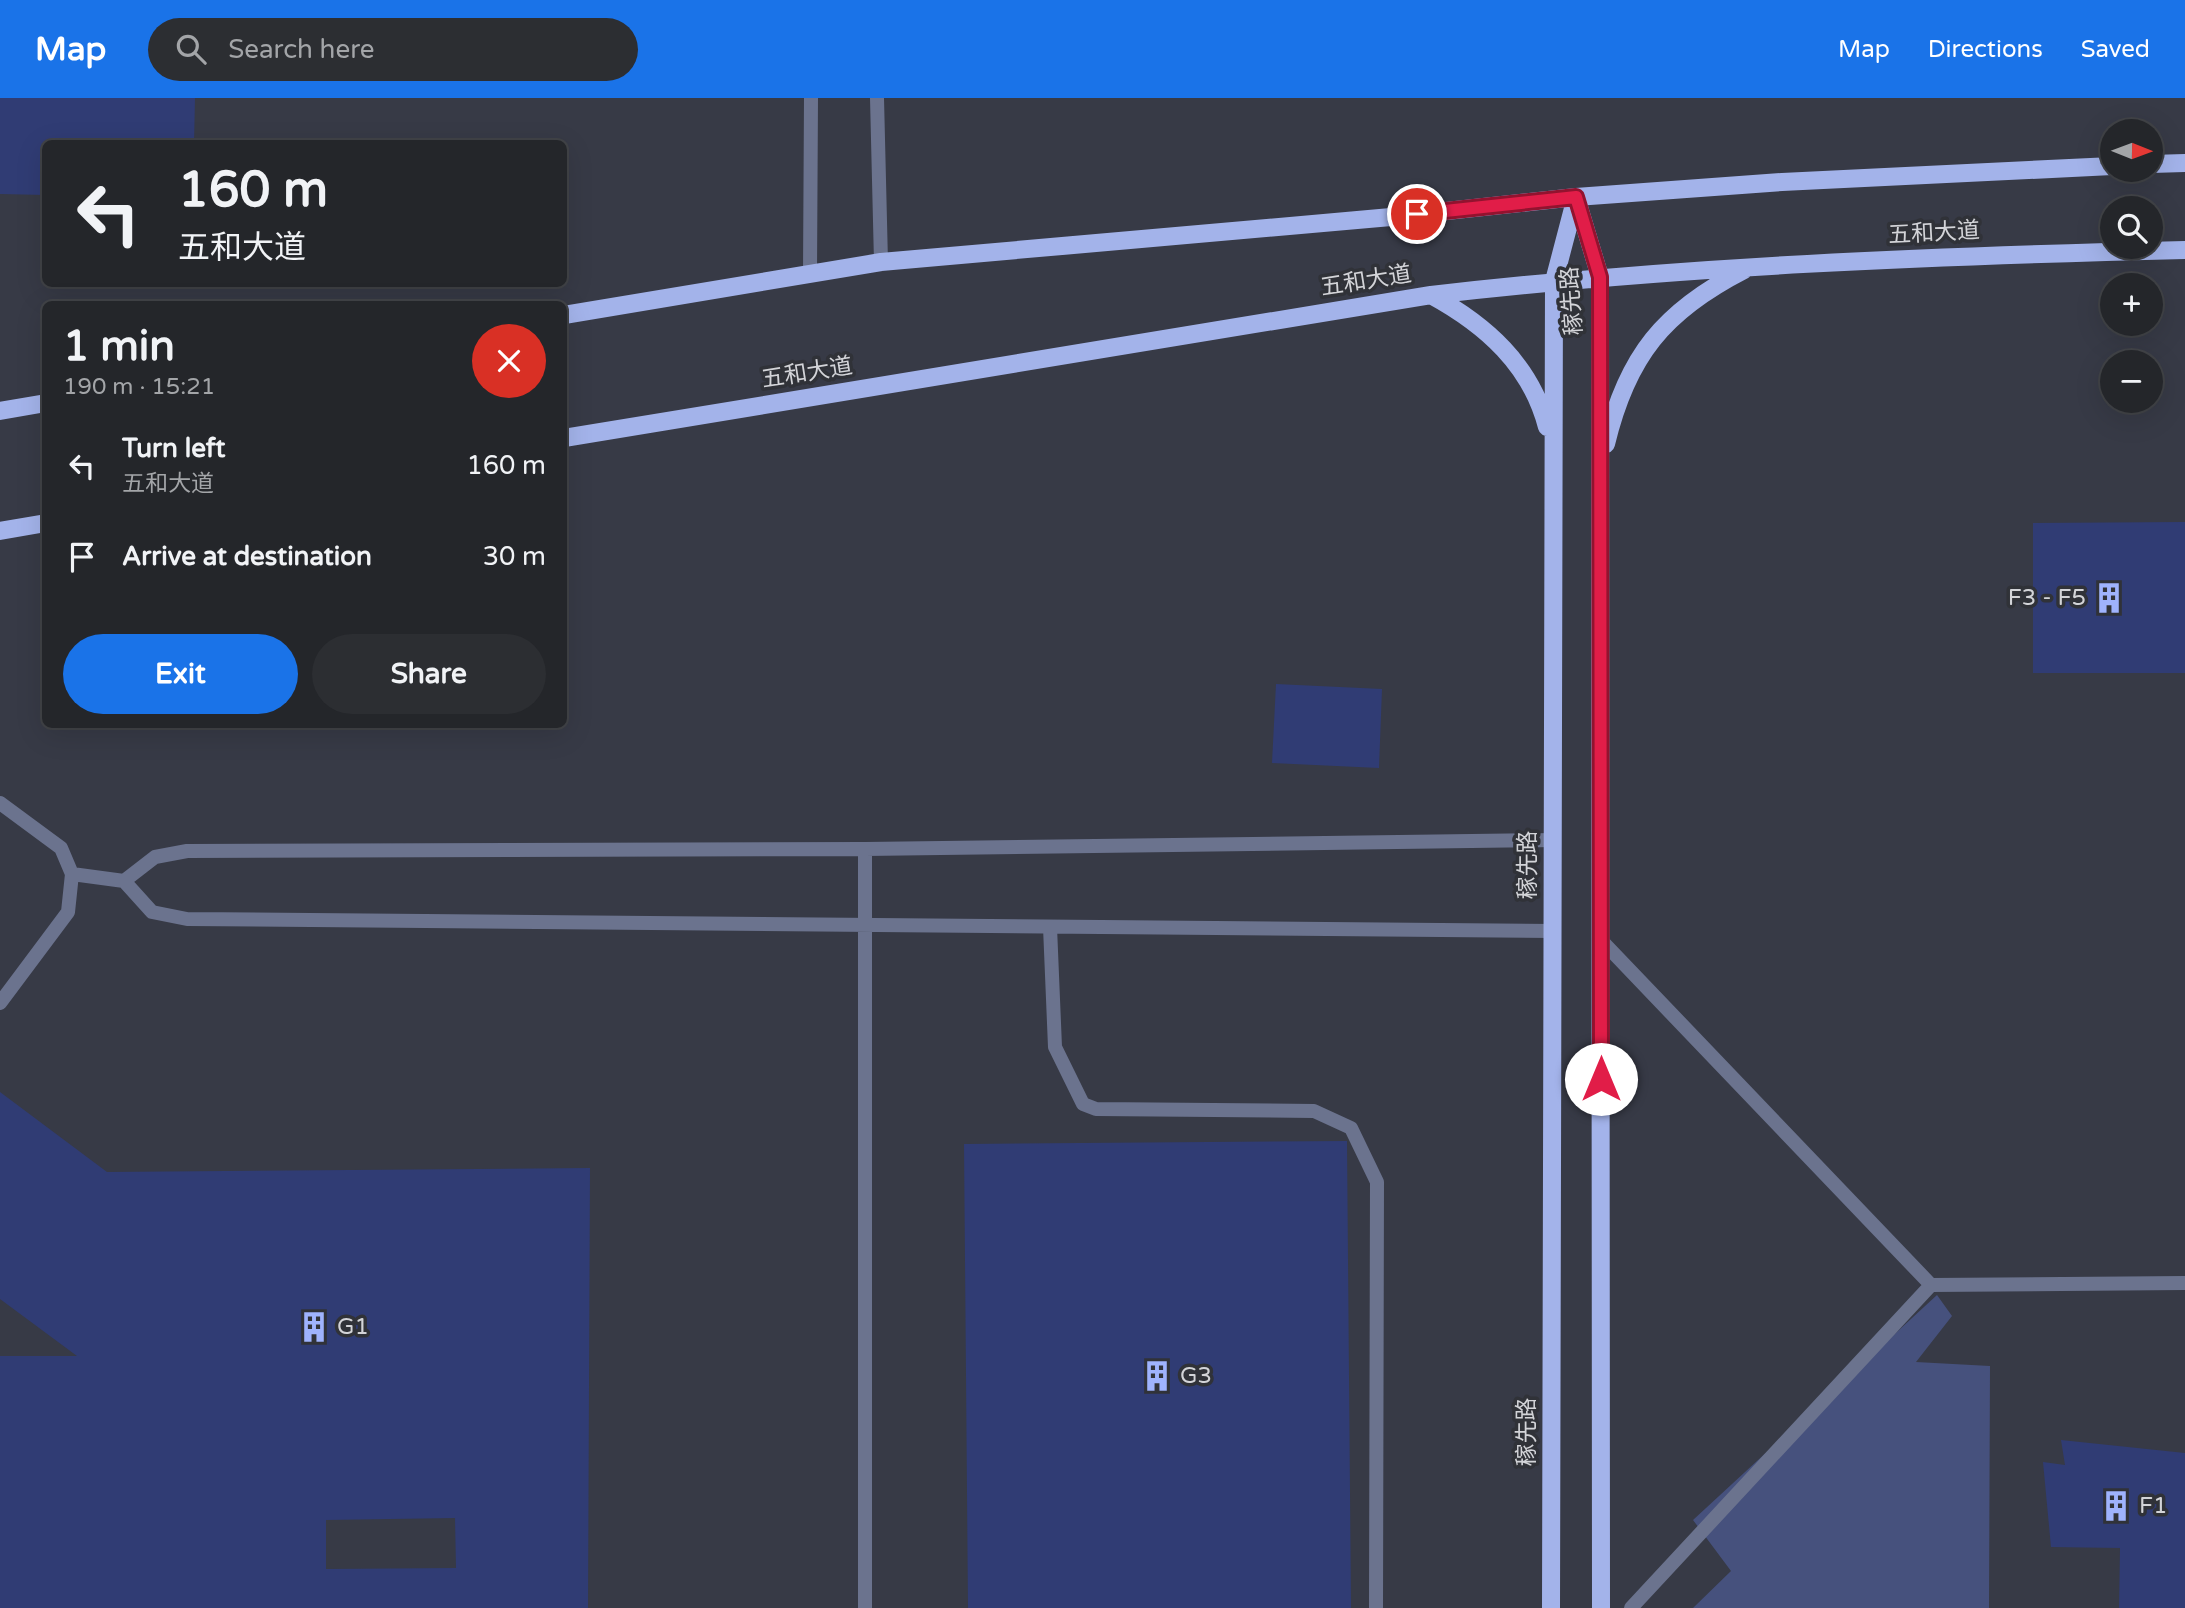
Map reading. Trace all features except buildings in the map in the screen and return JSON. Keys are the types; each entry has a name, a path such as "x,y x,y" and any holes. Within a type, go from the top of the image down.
{"main road":[{"path":"2163,164 2185,163"},
{"path":"567,314 881,262 1391,217 1576,197 1782,182 2100,167"},
{"name":"稼先路","path":"1576,197 1600,277 1601,1608"},
{"name":"稼先路","path":"1551,1608 1554,281 1576,197"},
{"name":"五和大道","path":"567,438 1431,295 1554,281 1752,267 1991,255 2185,250"},
{"path":"1600,471 1611,423 1627,380 1648,344 1680,309 1714,286 1752,267"},
{"path":"1431,295 1467,315 1520,365 1542,407 1554,452"},
{"path":"0,411 42,404"},
{"path":"0,531 42,524"}],"lane":[{"path":"810,273 811,98"},
{"path":"877,98 881,262"},
{"path":"0,803 61,848 72,874 68,912 0,1003"},
{"path":"124,881 155,857 187,851 865,849 1553,840"},
{"path":"865,849 865,1608"},
{"path":"72,874 124,881 152,912 187,919 1553,930"},
{"path":"1050,927 1055,1047 1083,1104 1096,1109 1314,1111 1351,1128 1377,1182 1376,1608"},
{"path":"1601,940 1931,1285"},
{"path":"1631,1608 1931,1285 2185,1283"}],"shaded area":[{"path":"0,98 2185,98 2185,1608 0,1608"},
{"path":"1937,1295 1952,1316 1916,1362 1990,1366 1989,1608 1693,1608 1731,1571 1693,1520"}],"place":[{"name":"F3 - F5","path":"2109,598"},
{"name":"G1","path":"314,1327"},
{"name":"G3","path":"1157,1376"},
{"name":"F1","path":"2116,1506"}],"route":[{"path":"1417,214 1576,197 1600,277 1601,1079"}]}
